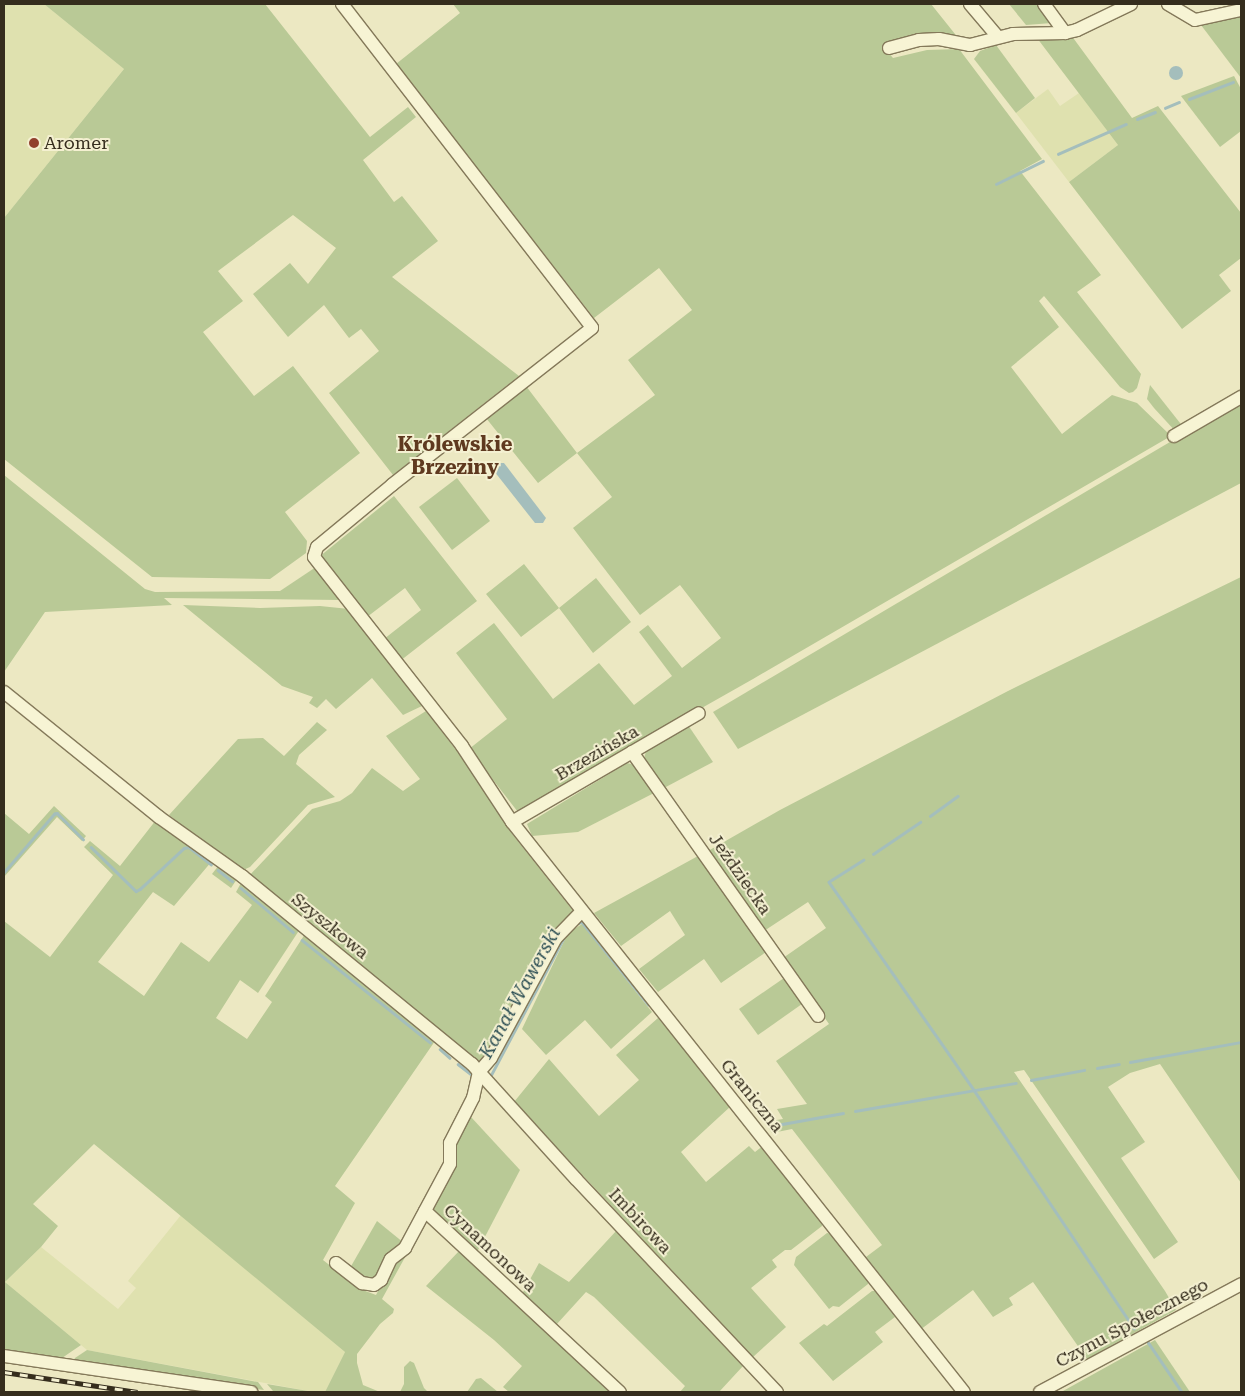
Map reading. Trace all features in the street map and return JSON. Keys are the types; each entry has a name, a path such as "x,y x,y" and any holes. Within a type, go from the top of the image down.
{"street":[{"name":"Graniczna","path":"342,4 592,328 392,484 317,547 314,558 462,746 512,822 964,1392"},
{"path":"970,4 998,37"},
{"path":"1044,4 1065,33"},
{"path":"889,48 919,40 939,39 970,45 1020,33 1065,33 1077,30 1131,4"},
{"path":"1168,4 1195,20 1241,10"},
{"path":"1174,436 1241,397"},
{"name":"Szyszkowa","path":"4,692 159,817 242,876 479,1072"},
{"name":"Brzezińska","path":"512,822 699,713"},
{"name":"Jeździecka","path":"632,752 818,1016"},
{"path":"479,1072 491,1058 556,938 582,911"},
{"name":"Cynamonowa","path":"479,1072 473,1098 450,1143 450,1164 426,1211 620,1392"},
{"name":"Imbirowa","path":"479,1072 576,1179 778,1392"},
{"path":"336,1264 362,1283 370,1286 378,1283 391,1259 405,1248 426,1211"},
{"name":"Czynu Społecznego","path":"1040,1392 1241,1284"},
{"path":"4,1356 252,1392"}],"green space":[{"name":"Aromer","path":"4,4 44,4 124,69 4,218"},
{"path":"44,4 265,4 370,137 408,107 416,117 363,160 394,202 402,196 438,241 392,277 519,376 393,475 329,393 379,351 361,329 349,338 324,305 288,337 253,294 290,263 308,284 336,248 293,215 218,271 243,301 203,332 254,396 293,366 360,453 285,512 307,541 306,553 270,579 152,577 4,459 4,218 124,69"},
{"path":"453,4 931,4 959,39 944,33 932,33 882,45 893,58 927,50 959,49 1042,159 1020,171 1101,275 1077,292 1141,374 1137,388 1133,392 1129,393 1120,387 1044,296 1039,301 1059,327 1011,367 1062,434 1112,395 1137,403 1171,436 753,679 518,812 469,749 507,719 456,653 494,623 553,699 599,663 634,705 672,676 639,632 648,625 682,668 721,638 680,585 640,615 573,528 612,497 577,453 655,395 628,360 692,310 659,268 594,318 396,64 460,13"},
{"path":"1009,4 1040,4 1052,23 1026,25"},
{"path":"1241,14 1241,78 1201,25"},
{"path":"1071,35 1132,118 1158,106 1241,213 1241,258 1219,275 1231,291 1182,329 1069,182 1118,145 1037,38"},
{"path":"996,45 1035,98 1016,113 974,59 980,51"},
{"path":"1234,76 1241,89 1241,131 1220,147 1181,96"},
{"path":"1048,89 1060,106 1079,93 1118,145 1069,182 1016,113"},
{"path":"1150,385 1184,428 1177,433 1147,399"},
{"path":"526,386 577,453 538,483 486,418"},
{"path":"1241,400 1241,483 738,749 713,712"},
{"path":"4,475 145,589 155,592 280,591 316,567 341,600 164,598 172,605 45,612 4,672"},
{"path":"457,478 490,521 452,550 419,507"},
{"path":"394,496 477,601 400,661 384,639 421,610 405,588 367,617 319,557"},
{"path":"524,564 559,608 521,637 486,594"},
{"path":"1241,577 1241,1183 1160,1064 1130,1073 1108,1087 1145,1142 1121,1158 1178,1242 1154,1259 1024,1070 1014,1072 1165,1291 1176,1310 1087,1359 1033,1282 1009,1298 1013,1305 993,1317 973,1290 920,1330 862,1260 882,1245 792,1129 772,1133 764,1122 783,1119 777,1109 807,1104 776,1061 829,1024 783,958 826,928 808,902 764,931 708,851 780,810 1008,691"},
{"path":"596,578 631,622 593,653 559,608"},
{"path":"183,605 260,608 320,606 349,609 422,706 403,715 372,678 336,709 326,699 317,708 309,703 313,697 282,686"},
{"path":"426,711 476,776 506,820 513,835 574,912 560,926 523,984 485,1058 477,1061 248,877 312,809 340,801 352,793 372,768 403,791 420,779 386,736"},
{"path":"317,722 327,730 299,755 296,764 335,797 308,805 250,867 241,871 169,815 238,739 263,738 284,756"},
{"path":"688,725 713,762 664,788 644,759 646,751"},
{"path":"627,763 635,765 654,793 578,832 532,836 527,824"},
{"path":"54,806 86,836 82,841 57,817 4,877 4,813 29,834"},
{"path":"156,820 212,861 174,906 153,892 98,962 144,996 181,942 209,962 252,905 236,892 241,883 300,929 258,993 240,980 216,1018 247,1039 272,1002 265,996 305,934 435,1041 335,1186 355,1203 323,1260 360,1289 376,1295 388,1272 414,1241 382,1299 394,1309 393,1313 380,1324 357,1354 357,1363 363,1385 380,1392 325,1392 345,1352 94,1144 33,1204 58,1226 41,1247 5,1282 81,1345 62,1358 4,1352 4,921 50,957 113,875 84,847 90,841 120,866"},
{"path":"698,856 766,952 721,983 704,959 658,992 639,969 685,935 670,911 621,946 594,913"},
{"path":"219,865 237,879 231,888 212,874"},
{"path":"582,924 652,1012 611,1049 585,1020 546,1055 522,1029 568,933"},
{"path":"784,978 802,1004 758,1035 739,1009"},
{"path":"658,1018 731,1106 681,1152 706,1182 749,1146 755,1152 764,1145 823,1220 822,1226 791,1250 785,1250 772,1260 777,1267 751,1288 786,1327 753,1357 514,1102 549,1059 599,1116 639,1080 616,1055"},
{"path":"471,1117 520,1170 477,1252 431,1209 457,1143"},
{"path":"181,1215 345,1352 325,1392 314,1392 87,1350 5,1282 41,1247 118,1309 136,1288 128,1281"},
{"path":"377,1221 404,1243 375,1279 365,1280 350,1268"},
{"path":"617,1230 743,1366 719,1392 680,1392 685,1386 594,1297 586,1292 556,1325 522,1294 539,1263 569,1282"},
{"path":"827,1233 833,1234 868,1278 868,1284 839,1307 833,1306 829,1309 794,1265 796,1257"},
{"path":"459,1251 610,1392 509,1392 503,1387 522,1366 494,1340 426,1286"},
{"path":"872,1291 879,1291 901,1319 895,1317 875,1332 883,1342 833,1381 799,1343 824,1324 827,1326"},
{"path":"1155,1340 1190,1392 1063,1391"},
{"path":"87,1350 258,1382 264,1390 72,1364 75,1358"},
{"path":"410,1361 414,1363 424,1388 428,1392 400,1392 404,1384 404,1367"},
{"path":"481,1378 498,1392 467,1392 476,1379"},
{"path":"267,1384 314,1392 273,1391"}],"water":[{"path":"1176,66 1181,68 1183,73 1181,78 1176,80 1171,78 1169,73 1171,68"},
{"path":"499,463 504,463 546,518 543,523 535,523 494,471 493,468"}],"waterway":[{"path":"1189,99 1233,82"},
{"path":"1165,108 1179,102"},
{"path":"1137,119 1155,112"},
{"path":"1058,154 1126,124"},
{"path":"996,184 1043,161"},
{"path":"930,816 958,796"},
{"name":"Kanał Wawerski","path":"4,872 54,814 57,813 83,839"},
{"path":"873,854 920,822"},
{"name":"Kanał Wawerski","path":"91,847 136,891 184,848 189,847 211,864"},
{"name":"Kanał Wawerski","path":"864,860 829,882 974,1090 1134,1328"},
{"name":"Kanał Wawerski","path":"218,870 232,881"},
{"name":"Kanał Wawerski","path":"241,888 293,932"},
{"name":"Kanał Wawerski","path":"579,923 581,921 648,1004"},
{"name":"Kanał Wawerski","path":"491,1075 563,939"},
{"name":"Kanał Wawerski","path":"302,940 430,1042"},
{"name":"Kanał Wawerski","path":"1130,1062 1241,1042"},
{"name":"Kanał Wawerski","path":"440,1049 450,1058"},
{"name":"Kanał Wawerski","path":"458,1064 472,1075"},
{"name":"Kanał Wawerski","path":"1097,1068 1119,1064"},
{"name":"Kanał Wawerski","path":"1031,1080 1084,1070"},
{"name":"Kanał Wawerski","path":"855,1111 1016,1083"},
{"name":"Kanał Wawerski","path":"771,1126 843,1113"},
{"path":"1148,1342 1182,1392"}],"railway":[{"path":"4,1372 138,1392"}],"place":[{"name":"Aromer","path":"34,143"}],"district":[{"name":"Królewskie Brzeziny","path":"455,456"}]}
